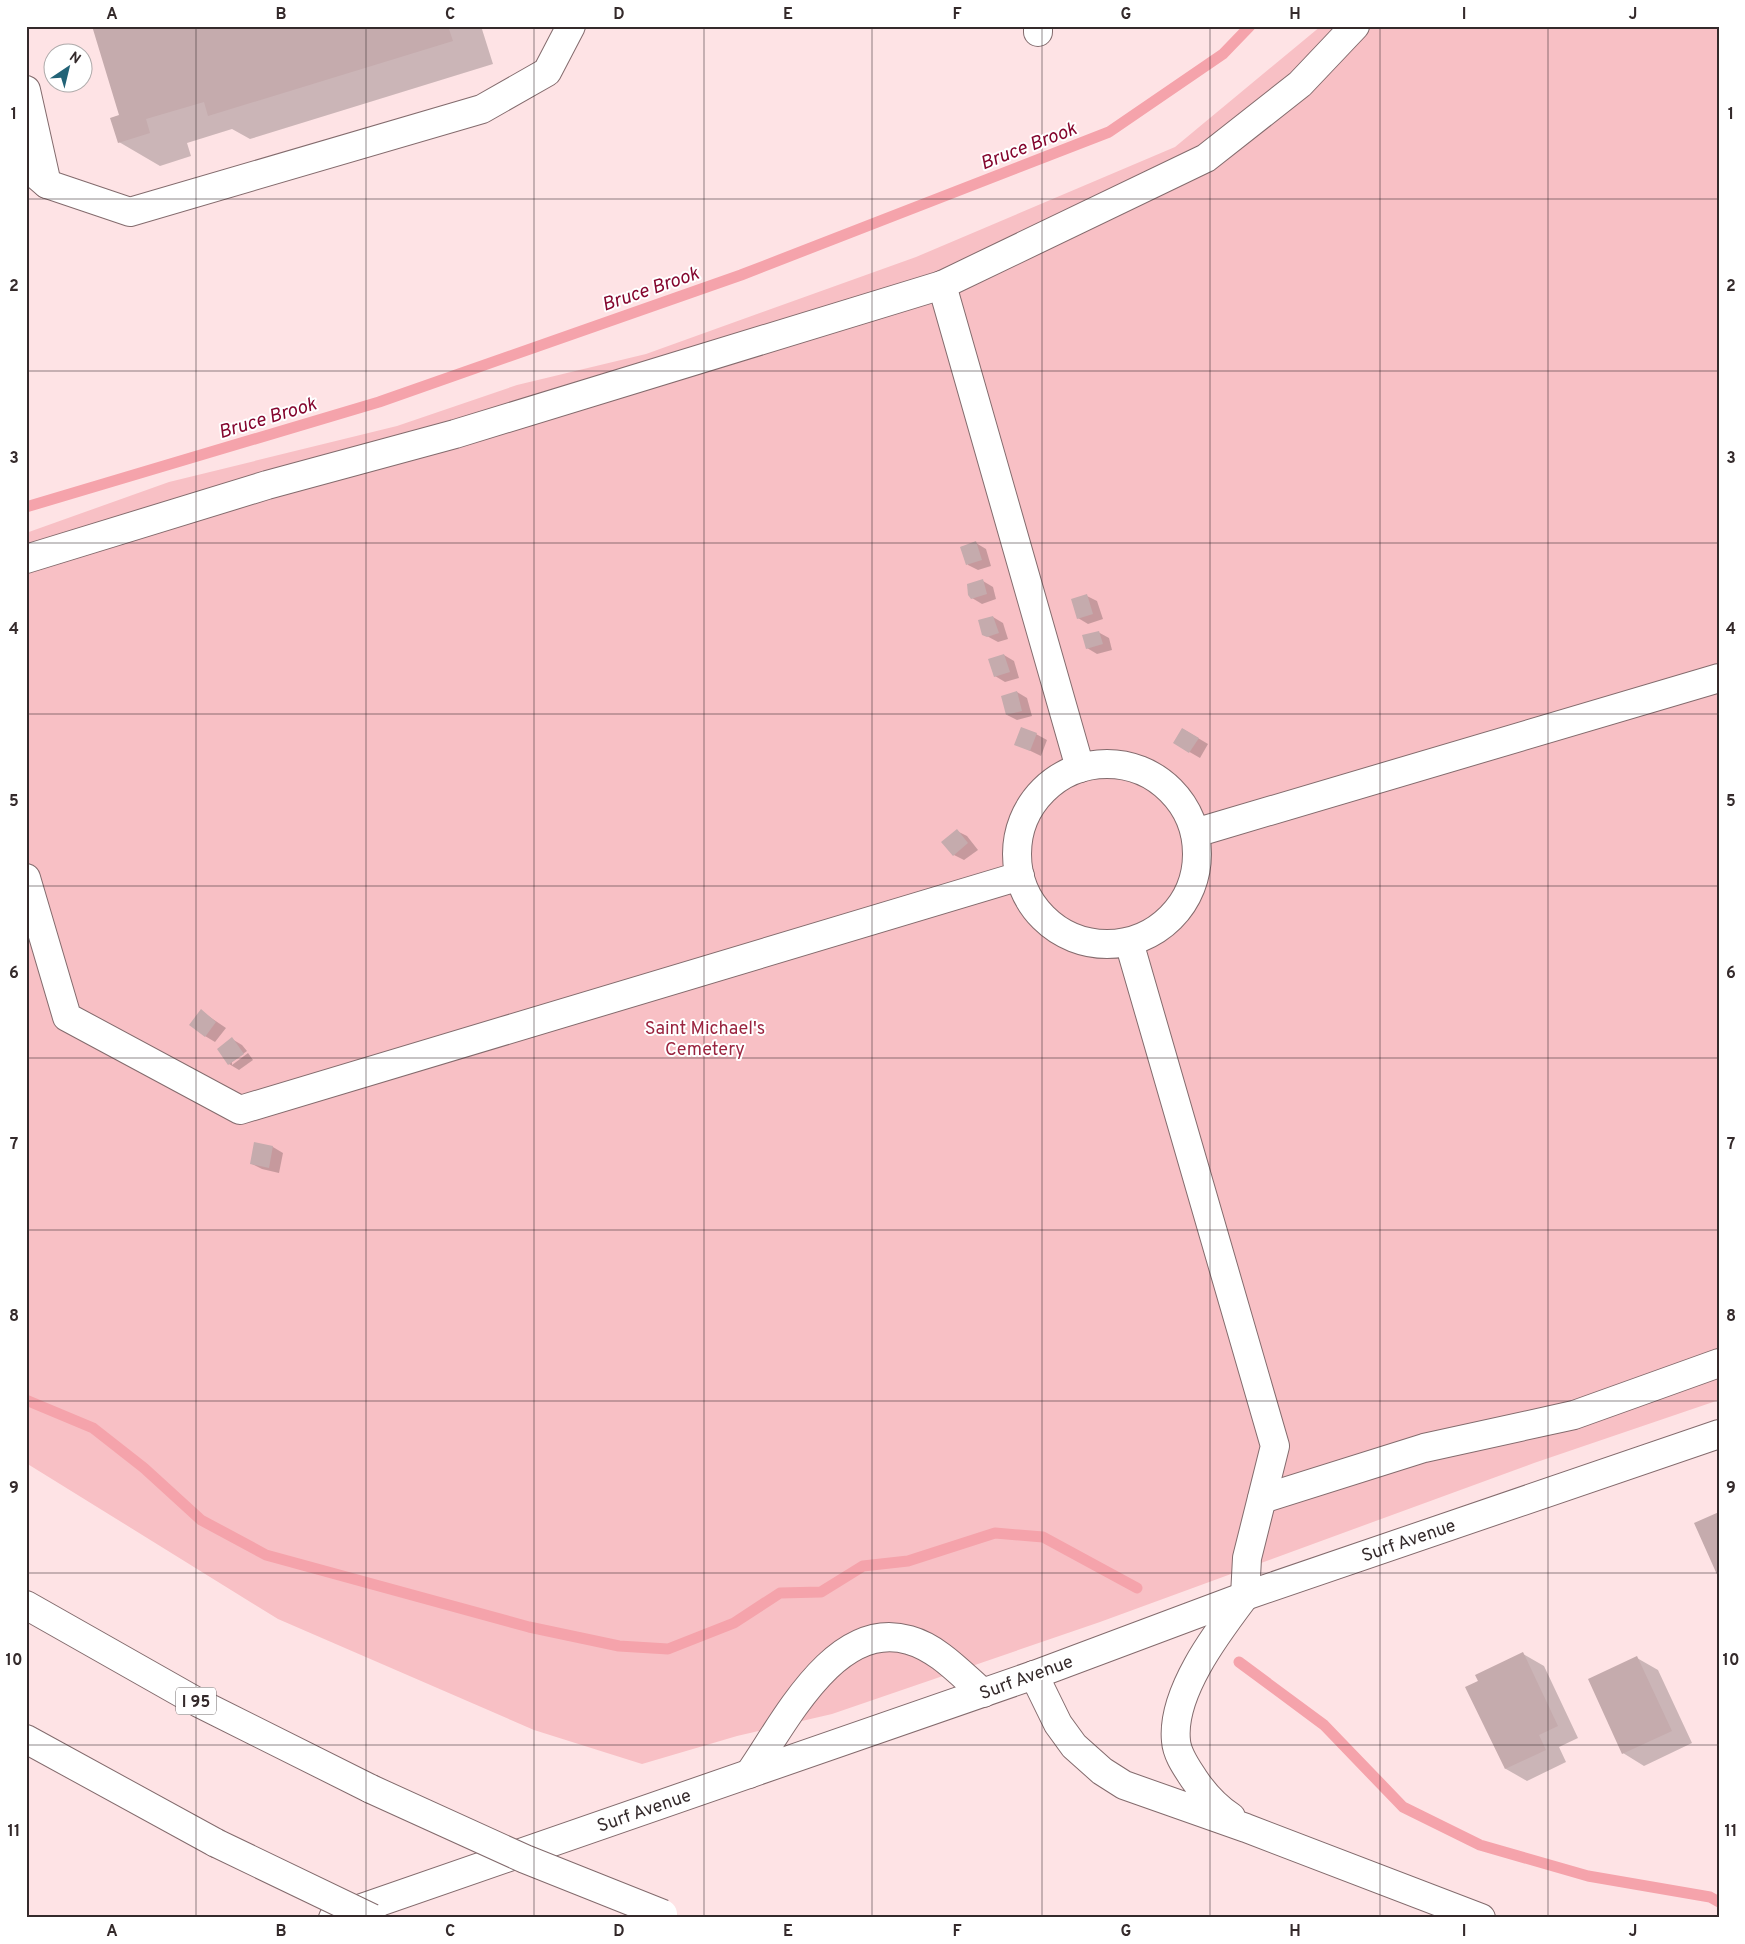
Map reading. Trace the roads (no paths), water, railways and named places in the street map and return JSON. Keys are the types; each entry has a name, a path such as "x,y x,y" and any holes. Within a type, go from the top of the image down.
{"main road":[{"path":"26,166 47,184 130,212 482,109 547,72 571,26"},
{"path":"26,559 267,485 455,434 942,285 1206,158 1300,84 1355,26"},
{"path":"26,90 47,184"},
{"path":"942,285 1080,768"},
{"path":"1195,833 1719,678"},
{"path":"1109,764 1138,769 1164,783 1184,805 1195,833 1198,861 1191,888 1176,912 1155,931 1129,942 1101,944 1073,937 1057,928 1049,923 1030,902 1020,876 1017,848 1022,822 1036,798 1055,779 1080,768 1109,764"},
{"path":"26,878 67,1017 240,1110 1020,876"},
{"path":"1129,942 1275,1446 1247,1558 1245,1596 1220,1628 1198,1663 1175,1720 1176,1743 1184,1763 1202,1790 1218,1809 1246,1828"},
{"path":"1262,1499 1424,1448 1574,1414 1719,1363"},
{"name":"Surf Avenue","path":"333,1918 1034,1675 1245,1596 1719,1434"},
{"name":"I 95","path":"26,1605 199,1703 371,1789 525,1858 668,1916"},
{"path":"749,1774 823,1670 842,1652 874,1638 892,1637 910,1640 925,1647 942,1658 983,1693"},
{"path":"1034,1675 1058,1724 1074,1746 1102,1771 1124,1784 1246,1828 1481,1918"},
{"path":"26,1739 216,1843 372,1918"}],"waterway":[{"name":"Bruce Brook","path":"26,507 379,402 741,275 1109,132 1223,54 1250,26"},
{"path":"26,1400 93,1428 144,1468 201,1520 266,1555 529,1627 619,1646 668,1649 734,1623 780,1593 821,1592 863,1566 908,1561 995,1533 1043,1537 1137,1588"},
{"path":"1239,1662 1324,1725 1403,1807 1480,1845 1588,1876 1710,1897 1719,1902"}],"park label":[{"name":"Saint Michael's Cemetery","path":"705,1038"}]}
